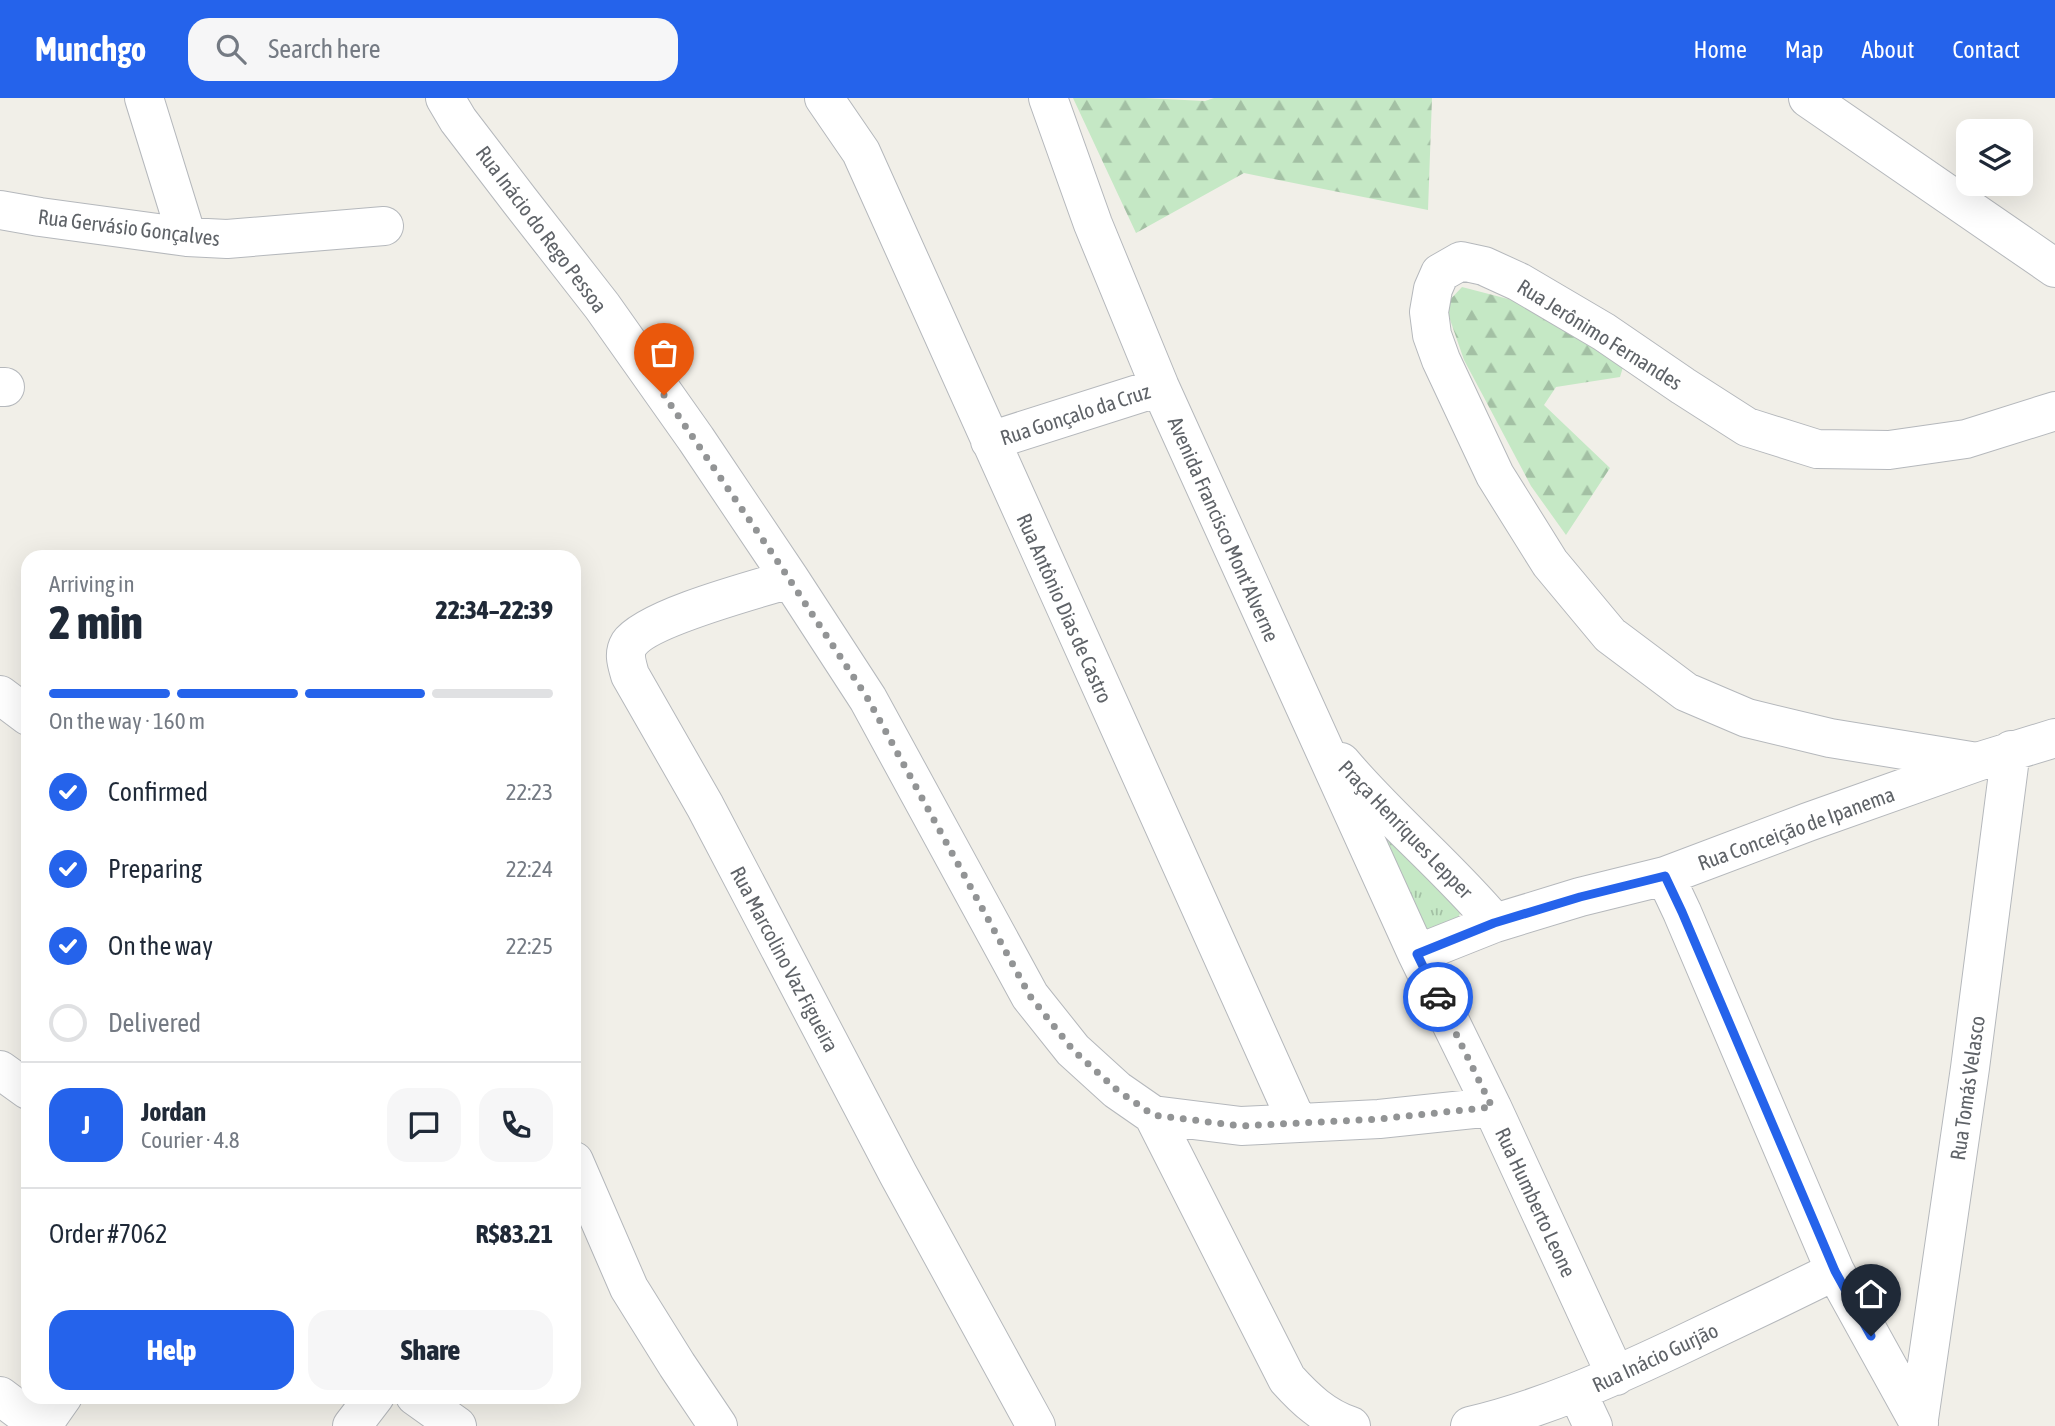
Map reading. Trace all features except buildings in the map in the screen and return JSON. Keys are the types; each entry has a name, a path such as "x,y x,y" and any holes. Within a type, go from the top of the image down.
{"street":[{"path":"144,98 187,237"},
{"name":"Rua Inácio do Rego Pessoa","path":"445,98 458,120 602,306 790,579 868,699 1030,996 1073,1050 1117,1090 1153,1115 1241,1126 1379,1119 1492,1107"},
{"name":"Rua Antônio Dias de Castro","path":"824,98 861,152 1297,1122"},
{"name":"Avenida Francisco Mont'Alverne","path":"1048,98 1093,224 1160,387 1417,954"},
{"path":"1808,98 2055,268"},
{"name":"Rua Gervásio Gonçalves","path":"0,210 40,218 187,237 227,239 384,226"},
{"name":"Rua Jerônimo Fernandes","path":"1994,756 1830,738 1747,718 1686,692 1610,635 1550,563 1495,474 1441,360 1432,335 1429,312 1433,289 1440,273 1461,261 1484,266 1519,282 1604,331 1748,427 1818,449 1889,450 1966,439 2055,411"},
{"name":"Rua Gonçalo da Cruz","path":"990,441 1160,387"},
{"name":"Rua Marcolino Vaz Figueira","path":"790,579 673,617 646,630 627,646 625,657 630,675 705,806 898,1174 1036,1426"},
{"path":"0,695 21,711"},
{"name":"Praça Henriques Lepper","path":"1317,734 1356,780 1460,884 1494,923 1417,954"},
{"name":"Rua Conceição de Ipanema","path":"1494,923 1580,897 1665,876 1994,756 2055,738"},
{"name":"Rua Tomás Velasco","path":"1918,1424 1970,1068 1994,756"},
{"path":"1665,876 1835,1271 1918,1424"},
{"name":"Rua Humberto Leone","path":"1417,954 1492,1107 1616,1376"},
{"path":"0,1070 21,1085"},
{"path":"1153,1115 1287,1379 1305,1399 1322,1412 1351,1426"},
{"path":"581,1177 629,1288 718,1426"},
{"name":"Rua Inácio Gurjão","path":"1470,1426 1494,1420 1585,1409 1616,1376 1835,1271"},
{"path":"0,1396 41,1426 57,1404"},
{"path":"352,1426 368,1404"},
{"path":"426,1404 457,1426"}],"green space":[{"path":"1073,98 1205,101 1214,98 1432,98 1428,210 1244,173 1136,233"},
{"path":"1462,287 1512,300 1624,364 1620,377 1556,387 1544,405 1610,468 1566,535 1531,486 1464,360 1445,305"},
{"path":"1396,836 1463,904 1458,919 1420,940 1384,837"}],"way so far":[{"path":"664,395 868,699 1030,996 1073,1050 1117,1090 1153,1115 1241,1126 1379,1119 1492,1107 1438,997"}],"route":[{"path":"1438,997 1417,954 1494,923 1580,897 1665,876 1835,1271 1871,1336"}]}
